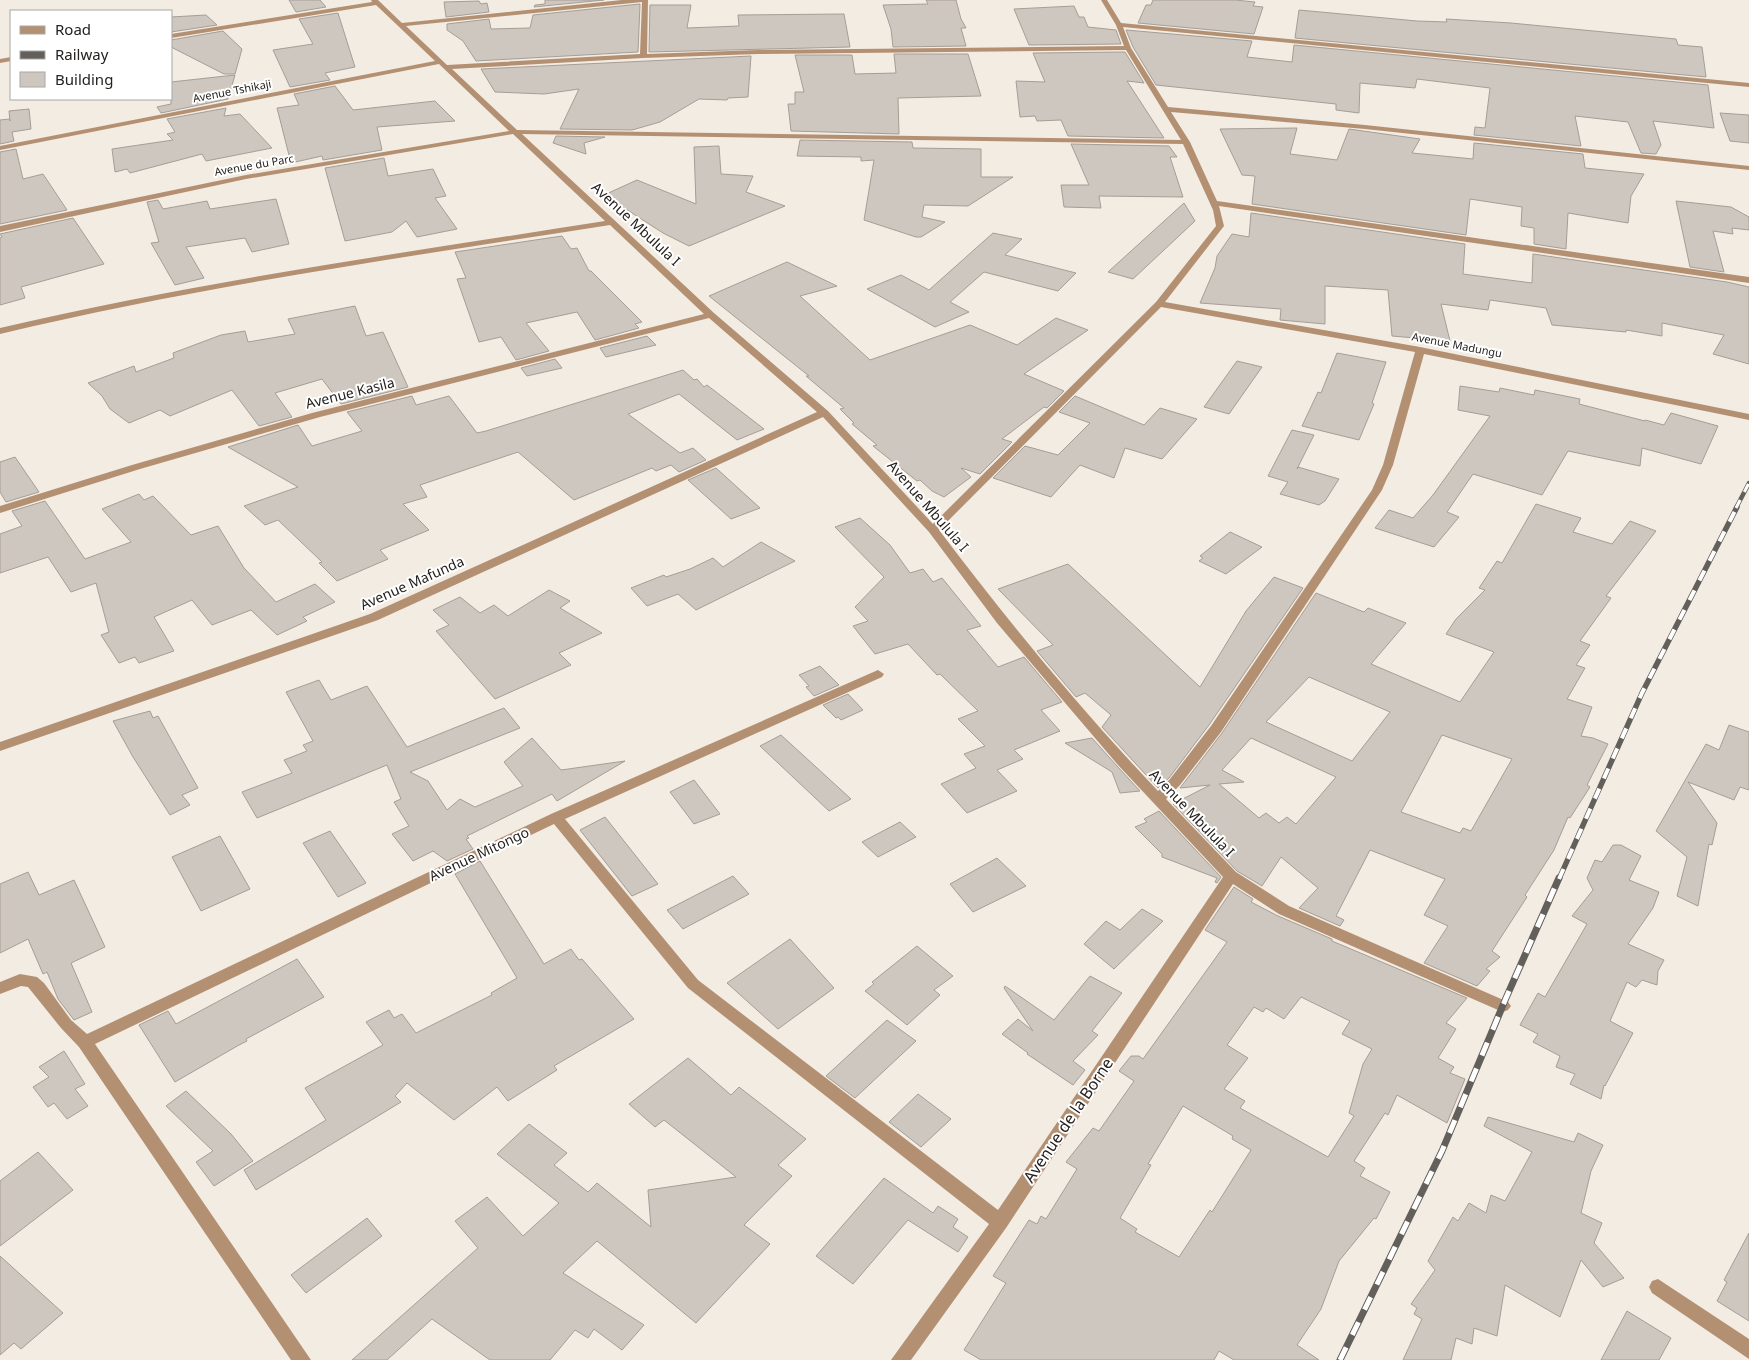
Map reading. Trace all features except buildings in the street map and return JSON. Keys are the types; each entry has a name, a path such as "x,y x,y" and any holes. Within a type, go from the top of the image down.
{"street":[{"path":"401,26 641,0"},
{"path":"643,56 645,0"},
{"path":"933,530 1159,304 1220,226 1220,220 1214,203 1186,142 1128,48 1119,25 1104,0"},
{"path":"172,36 376,1"},
{"name":"Avenue Mbulula I","path":"376,1 711,315 824,413 933,530 1001,620 1157,800 1231,876 1284,910 1503,1006"},
{"path":"1119,25 1749,85"},
{"name":"Avenue Tshikaji","path":"0,148 442,64 643,56 1128,48"},
{"path":"1166,109 1384,129 1749,168"},
{"name":"Avenue du Parc","path":"0,229 117,203 246,178 514,132 1186,142"},
{"path":"1214,203 1749,280"},
{"path":"0,331 93,309 245,280 613,222"},
{"name":"Avenue Madungu","path":"1159,304 1420,350 1749,417"},
{"name":"Avenue Kasila","path":"0,510 316,415 711,315"},
{"path":"1157,800 1175,782 1216,729 1377,490 1391,458 1420,350"},
{"name":"Avenue Mafunda","path":"0,747 374,617 824,413"},
{"name":"Avenue Mitongo","path":"85,1042 556,817 878,674"},
{"path":"556,817 692,984 1000,1222"},
{"name":"Avenue de la Borne","path":"900,1360 1000,1222 1231,876"},
{"path":"0,988 20,980 32,981 39,987 66,1024 85,1042 302,1360"},
{"path":"1658,1287 1749,1350"}],"railway":[{"path":"1736,508 1749,483"},
{"path":"1559,879 1642,693 1737,507"},
{"path":"1340,1360 1442,1151 1559,878"}]}
